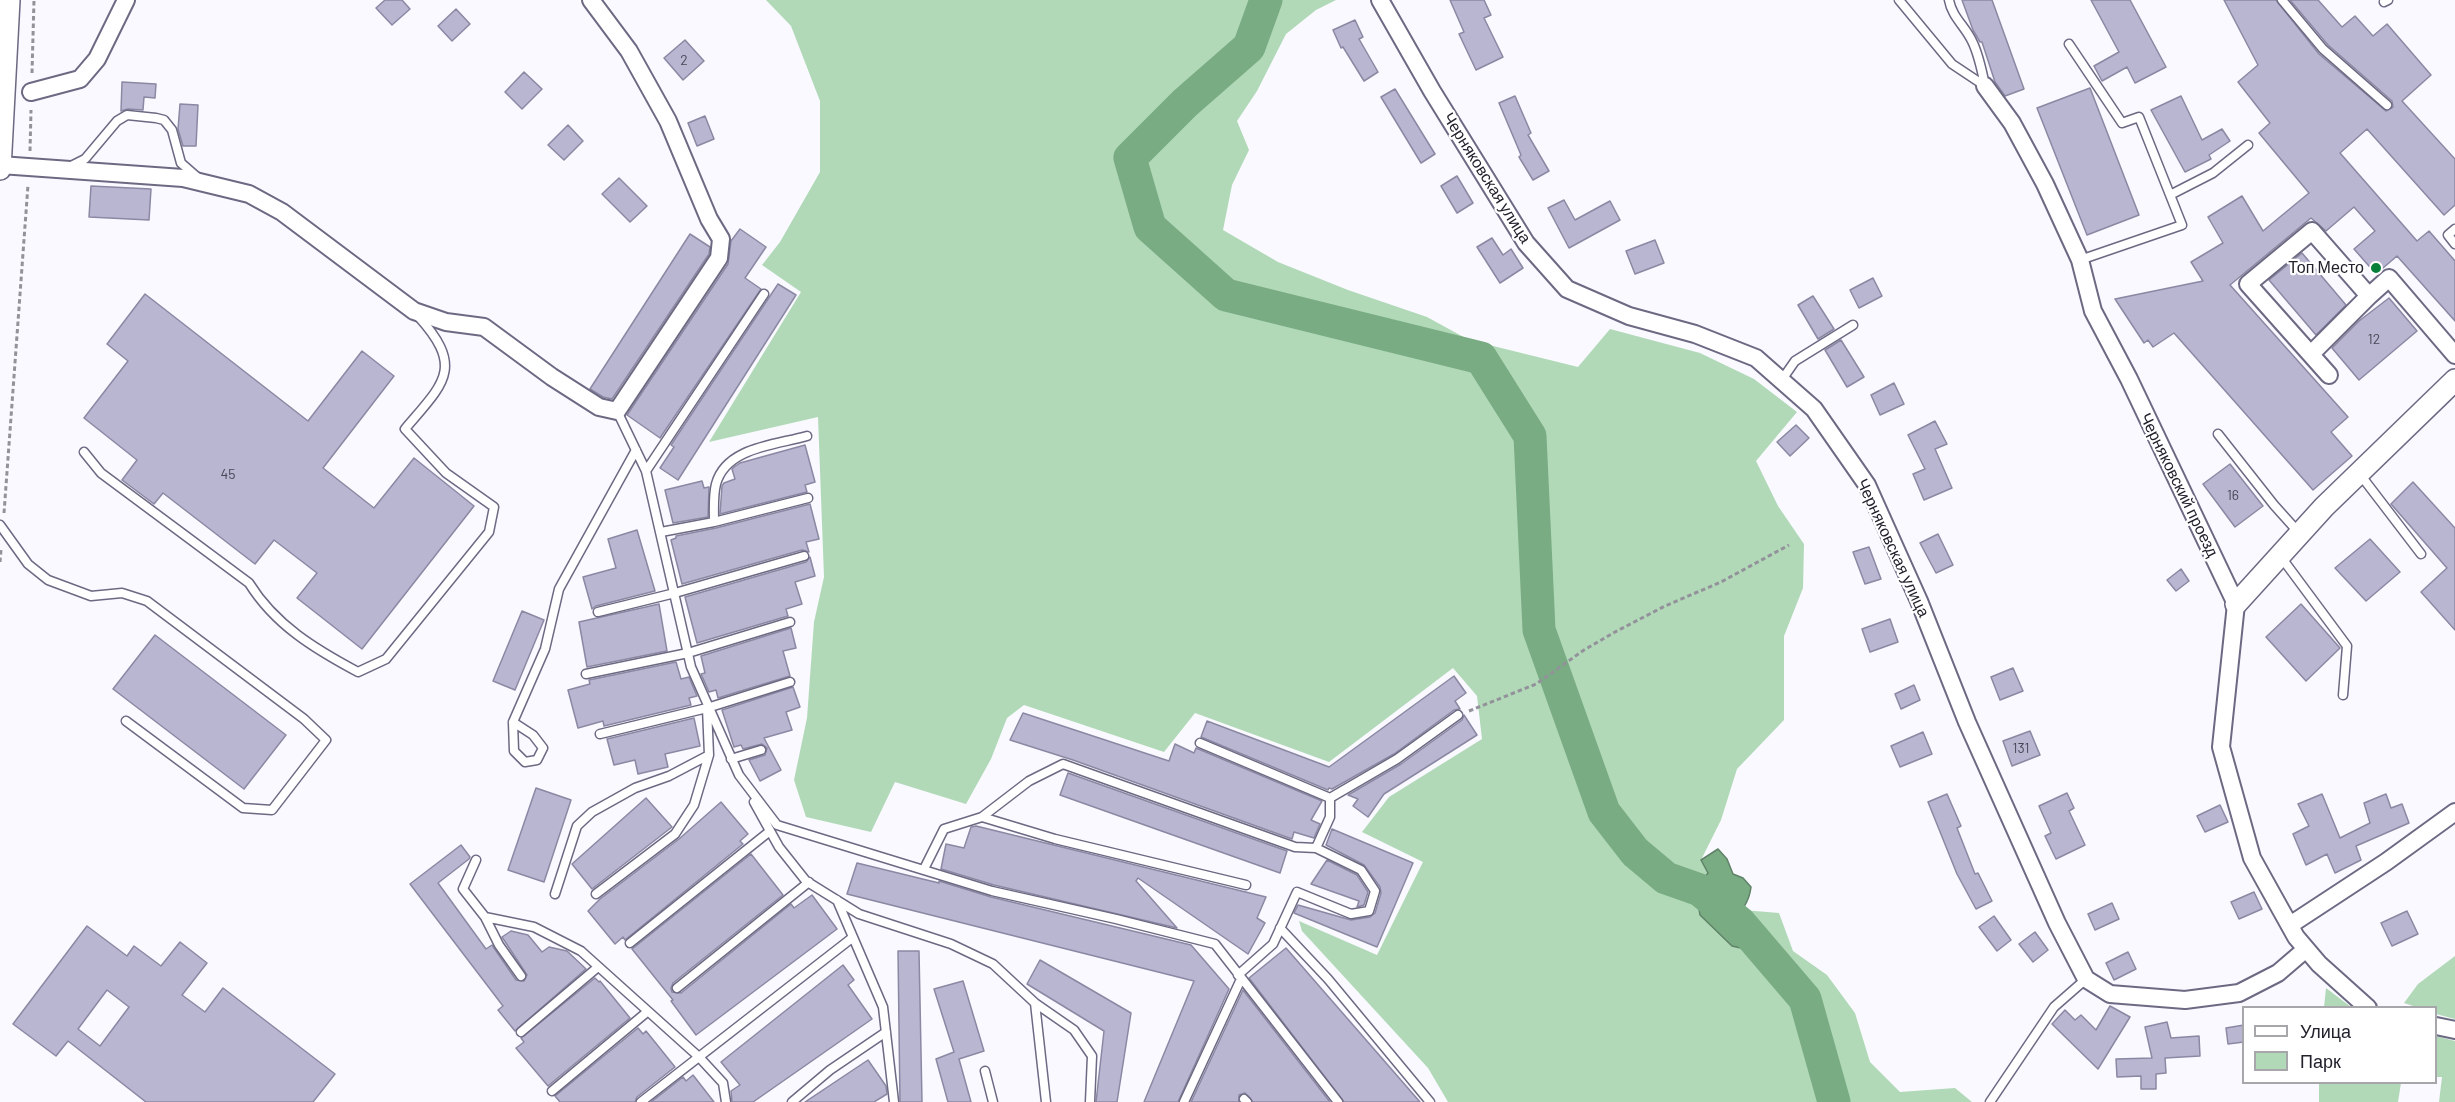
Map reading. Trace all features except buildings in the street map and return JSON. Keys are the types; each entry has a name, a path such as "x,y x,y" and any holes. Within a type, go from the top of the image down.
{"street":[{"path":"9,0 0,166 183,178 249,194 282,212 414,311 446,322 484,327 552,377 599,407 616,411 720,258 721,239 709,219 668,121 629,51 591,0"},
{"path":"32,92 80,79 97,59 126,0"},
{"name":"Черняковская улица","path":"1380,0 1526,243 1567,289 1629,316 1695,334 1756,358 1814,409 1867,485 1919,601 1981,754 2057,923 2086,979"},
{"name":"Черняковский проезд","path":"1985,86 2018,133 2045,184 2080,260 2093,311 2129,379 2236,604"},
{"path":"2329,375 2248,284 2312,231 2368,296"},
{"path":"2311,354 2368,296 2390,278 2455,355"},
{"path":"2366,1006 2319,964 2296,937 2252,858 2221,747 2236,604 2359,473 2455,380"},
{"path":"2290,925 2386,862 2455,812"},
{"path":"2086,979 2110,994 2185,1000 2239,993 2278,973 2306,949"},
{"path":"2437,1026 2455,1030"}],"lane":[{"path":"1899,0 1952,64 1985,86"},
{"path":"1949,0 1951,10 1972,39 1982,66 1985,86"},
{"path":"2282,0 2323,49 2387,105"},
{"path":"2069,44 2122,123 2139,117 2182,225 2080,260"},
{"path":"63,169 85,159 117,121 127,116 156,118 164,120 172,130 181,163 204,183"},
{"path":"2170,195 2213,173 2248,145"},
{"path":"2455,229 2448,235 2455,243"},
{"path":"646,471 764,294"},
{"path":"84,452 101,473 249,583 263,605 315,649 358,672 386,659 489,532 494,507 446,473 405,429 443,382 447,363 436,336 414,311"},
{"path":"1781,381 1795,361 1853,325"},
{"path":"616,411 646,471 691,667 739,776 779,847 809,882 859,914 951,944 993,964 1035,1003 1074,1030 1092,1056 1090,1102"},
{"path":"2218,434 2300,534"},
{"path":"714,522 716,485 722,470 737,455 807,436"},
{"path":"513,722 532,735 543,748 537,760 525,762 514,751 513,722 545,649 559,590 636,450"},
{"path":"2359,473 2421,554"},
{"path":"661,532 714,522 808,498"},
{"path":"1,526 28,564 48,580 91,596 122,593 147,601 304,719 326,740 272,810 243,808 126,722"},
{"path":"598,612 675,593 804,556"},
{"path":"2280,557 2348,646 2343,695"},
{"path":"586,674 688,653 790,622"},
{"path":"600,734 708,708 790,682"},
{"path":"596,894 675,834 694,805 709,755 708,708"},
{"path":"1330,798 1397,759 1458,715"},
{"path":"1200,743 1330,798"},
{"path":"731,759 761,750"},
{"path":"555,894 577,826 592,812 635,788 669,776 709,755"},
{"path":"924,869 944,829 982,817 1029,782 1063,764 1295,847 1316,848 1361,870 1375,891 1369,911 1351,914 1297,892 1273,944 1240,977 1184,1102"},
{"path":"739,776 777,825 992,891 1215,944 1338,1102"},
{"path":"1316,848 1330,817 1330,798"},
{"path":"982,817 1055,839 1246,885"},
{"path":"630,943 770,831"},
{"path":"476,860 463,889 486,917 499,945 521,976"},
{"path":"677,988 809,882"},
{"path":"837,900 883,1007 892,1065 894,1102"},
{"path":"486,917 534,927 580,951 699,1057 723,1083 726,1102"},
{"path":"1280,928 1328,979 1430,1102"},
{"path":"641,1102 852,938"},
{"path":"521,1032 598,967"},
{"path":"1990,1102 2054,1007 2086,979"},
{"path":"1035,1003 1046,1102"},
{"path":"552,1091 647,1012"},
{"path":"792,1102 830,1070 886,1032"},
{"path":"985,1071 993,1102"}],"path":[{"path":"0,562 29,167 34,0"},
{"path":"1458,715 1536,684 1584,650 1615,632 1665,606 1721,582 1789,545"}],"green space":[{"path":"766,0 1336,0 1316,10 1286,34 1257,91 1237,121 1249,150 1232,185 1223,230 1278,262 1348,290 1427,317 1469,340 1578,367 1610,329 1700,353 1754,379 1797,412 1756,461 1778,506 1804,544 1803,588 1784,636 1784,720 1737,769 1721,820 1701,860 1709,873 1699,892 1700,915 1729,922 1743,910 1779,913 1793,951 1827,975 1855,1013 1870,1062 1900,1092 1955,1088 1972,1102 1448,1102 1428,1068 1302,931 1299,921 1377,955 1423,862 1362,832 1389,797 1482,739 1477,696 1453,668 1329,762 1195,713 1164,752 1024,705 1007,718 991,759 966,804 895,782 871,832 806,817 794,780 807,718 814,622 824,577 818,417 709,442 801,292 762,265 780,242 820,172 820,101 791,26"},
{"path":"2455,956 2455,1019 2437,1014 2437,1006 2413,1006 2404,1003 2418,984"},
{"path":"2326,988 2350,1006 2324,1006"},
{"path":"2437,1036 2455,1041 2455,1102 2439,1102 2442,1077 2437,1077"},
{"path":"2319,1084 2401,1084 2398,1102 2319,1102"}],"shaded area":[{"path":"1718,849 1727,859 1733,874 1743,878 1751,887 1746,903 1730,922 1761,941 1758,952 1732,946 1700,915 1697,897 1700,884 1708,873 1701,860"}],"waterway":[{"path":"1266,0 1249,47 1185,103 1130,158 1150,227 1226,295 1481,358 1530,436 1539,630 1604,812 1635,852 1666,878 1700,890 1740,923 1805,999 1834,1102"}],"place":[{"name":"Топ Место","path":"2376,268"}]}
